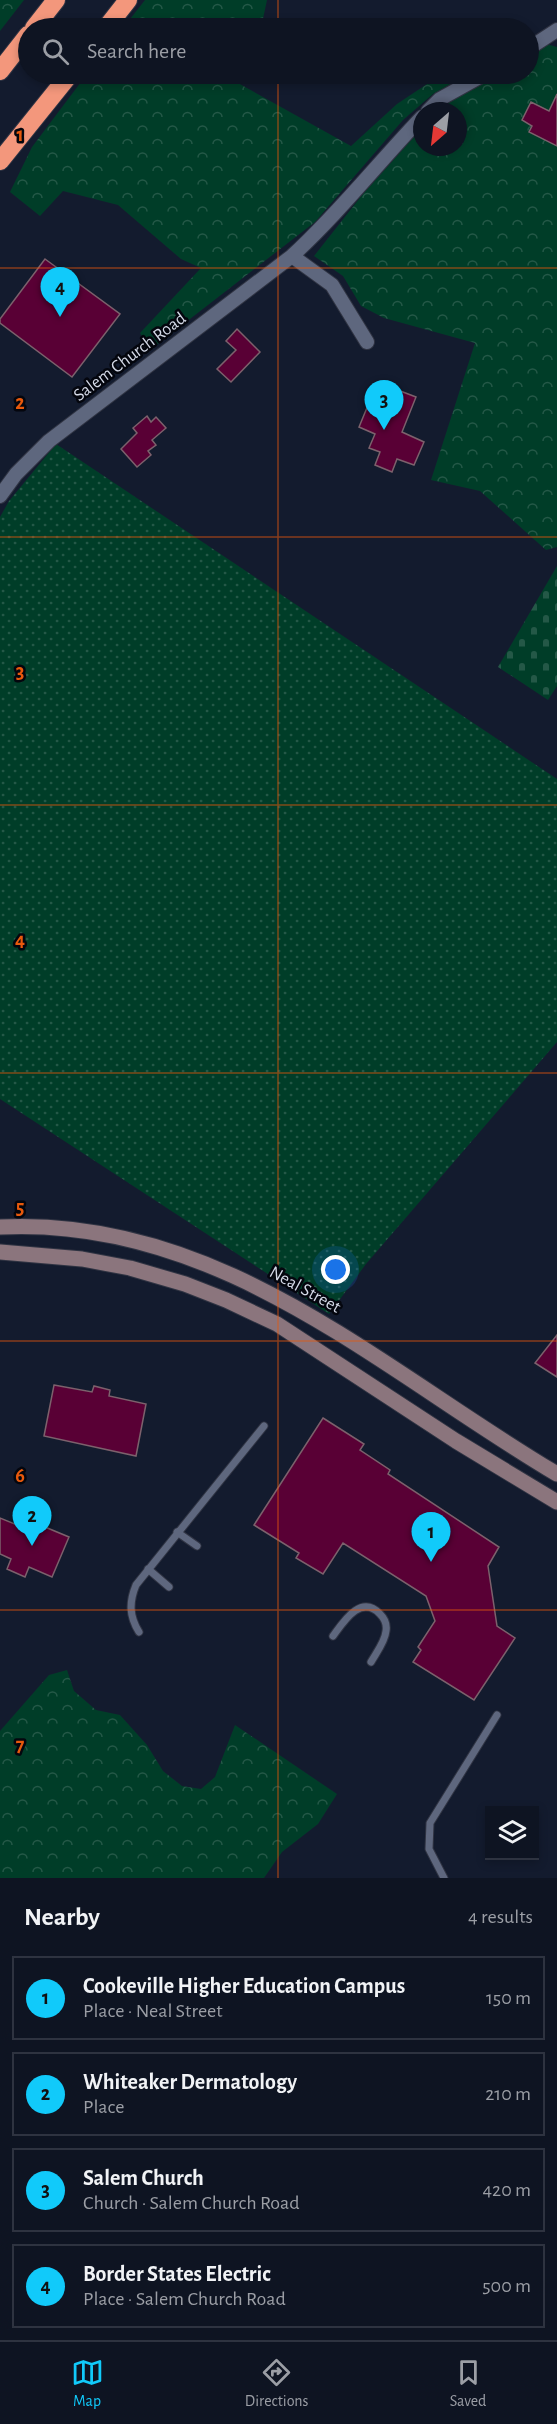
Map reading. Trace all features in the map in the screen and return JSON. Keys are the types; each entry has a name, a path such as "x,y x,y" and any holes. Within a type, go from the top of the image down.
{"highway":[{"path":"42,18 56,0"},
{"path":"114,18 128,0"},
{"path":"0,71 18,48"},
{"path":"0,161 62,84"}],"main road":[{"name":"Neal Street","path":"0,1227 20,1226 88,1233 142,1242 248,1281 326,1323 557,1474"},
{"path":"82,1259 88,1233"},
{"path":"0,1252 82,1259 185,1284 277,1324 456,1440 557,1502"}],"street":[{"path":"539,42 557,30"},
{"path":"437,102 467,84"},
{"name":"Salem Church Road","path":"0,496 16,474 49,441 292,256 329,222 381,160 413,126"},
{"path":"292,256 332,285 367,342"}],"lane":[{"path":"139,1632 133,1623 130,1601 136,1585 264,1426"},
{"path":"177,1532 197,1546"},
{"path":"148,1569 169,1587"},
{"path":"333,1636 352,1611 364,1607 375,1609 384,1618 387,1629 371,1662"},
{"path":"444,1878 429,1849 430,1822 497,1715"}],"green space":[{"path":"0,0 24,0 0,31"},
{"path":"145,0 267,0 263,18 131,18"},
{"path":"546,44 557,47 557,547 546,550 480,491 431,480 475,343 384,318 361,306 343,276 314,256 363,194 413,138 413,156 467,156 467,102 446,102 477,84 539,84 539,48"},
{"path":"79,84 240,84 351,146 397,104 427,84 450,84 424,102 413,102 413,111 315,222 150,350 140,333 201,268 181,259 118,205 63,191 40,216 10,192 32,147"},
{"path":"56,444 557,779 557,1042 366,1264 329,1314 0,1099 0,517 9,501"},
{"path":"557,566 557,686 548,700 498,667"},
{"path":"67,1670 74,1691 96,1710 120,1715 147,1745 163,1771 182,1786 201,1789 215,1777 235,1725 337,1794 318,1824 282,1852 264,1878 0,1878 0,1731 49,1675"}],"building":[{"path":"557,94 557,146 529,132 532,126 522,120 531,102 549,111"},
{"path":"45,259 120,314 72,377 0,323 0,319"},
{"path":"237,329 260,352 231,382 217,369 236,350 226,341"},
{"path":"395,389 416,397 402,432 424,442 414,465 397,459 392,472 375,465 380,452 369,448 375,434 359,427 371,398 389,405"},
{"path":"147,416 151,422 156,417 166,428 152,440 156,445 148,451 151,455 137,467 121,449 137,433 133,428"},
{"path":"557,1335 557,1377 535,1363"},
{"path":"54,1385 92,1392 94,1386 110,1390 109,1396 146,1404 136,1456 44,1436"},
{"path":"323,1418 364,1444 360,1450 390,1470 388,1474 499,1547 488,1566 497,1626 515,1638 474,1700 413,1662 421,1650 418,1647 435,1621 426,1596 343,1543 323,1574 296,1558 299,1553 254,1525"},
{"path":"32,1516 47,1522 45,1527 69,1537 52,1577 29,1567 25,1577 7,1569 11,1559 0,1554 0,1518 27,1529"}],"place":[{"name":"Border States Electric","path":"60,317"},
{"name":"Salem Church","path":"384,430"},
{"name":"Whiteaker Dermatology","path":"32,1546"},
{"name":"Cookeville Higher Education Campus","path":"431,1562"}]}
